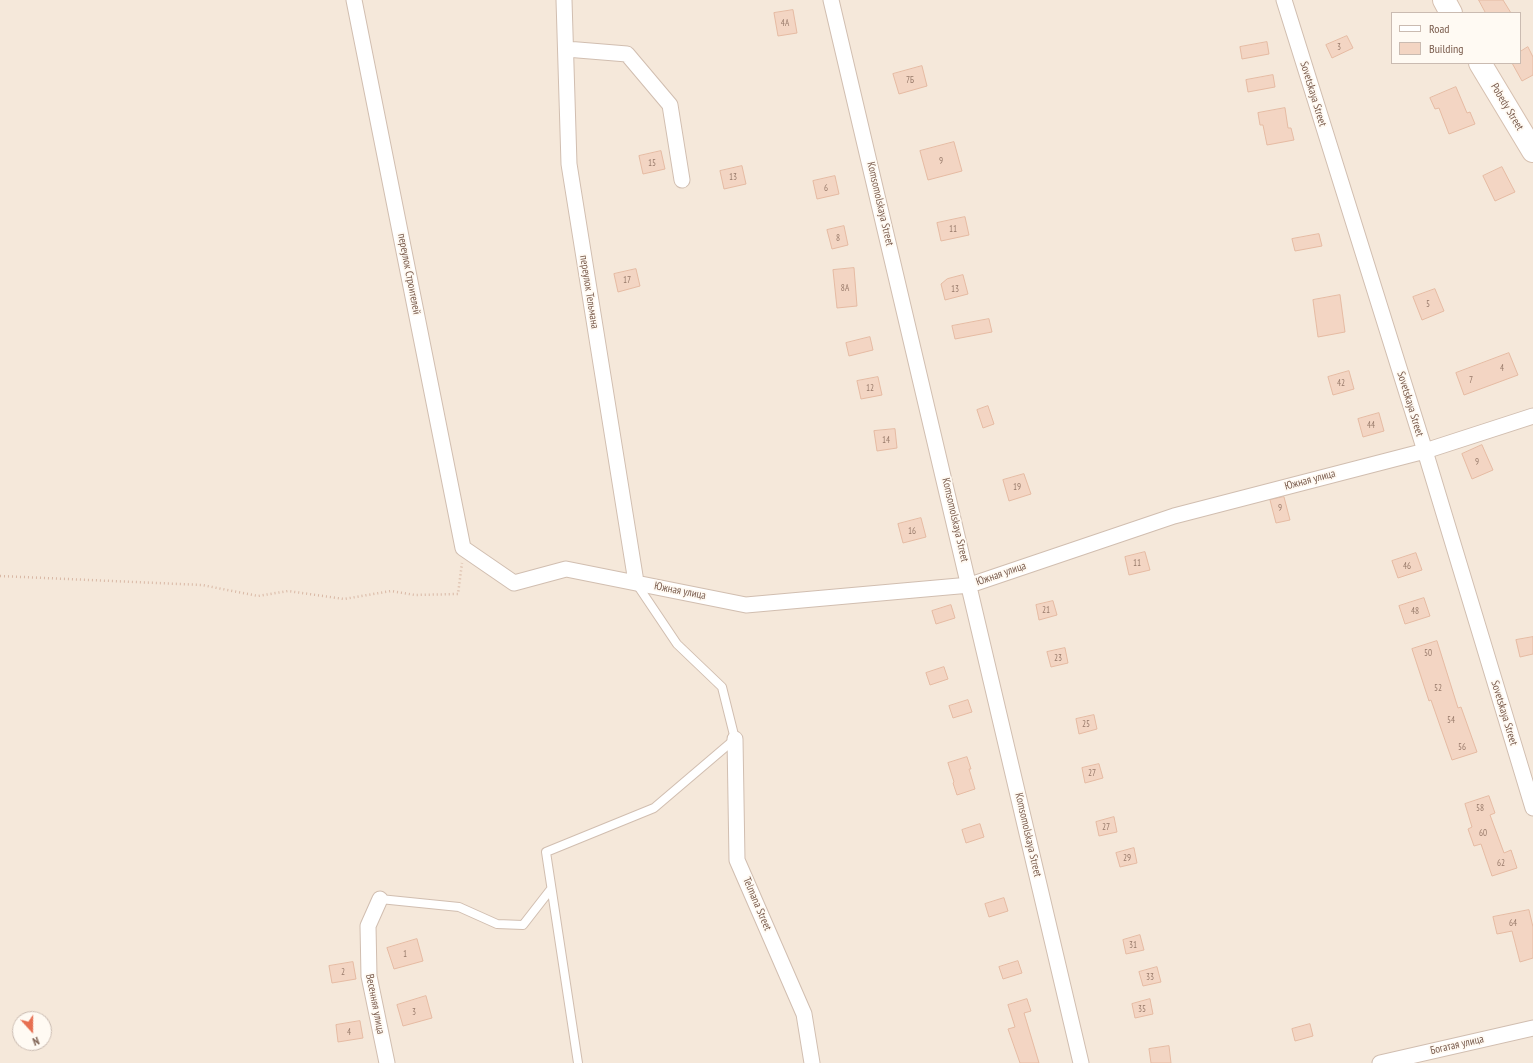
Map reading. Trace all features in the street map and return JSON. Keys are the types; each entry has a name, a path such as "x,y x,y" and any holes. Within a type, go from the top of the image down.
{"main road":[{"path":"1444,0 1450,12"},
{"name":"Pobedy Street","path":"1481,64 1533,151"}],"street":[{"name":"переулок Строителей","path":"354,0 463,548"},
{"name":"переулок Тельмана","path":"564,0 569,164 636,582"},
{"name":"Komsomolskaya Street","path":"832,0 1082,1063"},
{"name":"Sovetskaya Street","path":"1284,0 1425,450 1533,808"},
{"path":"566,49 627,54 670,104 682,180"},
{"name":"Южная улица","path":"463,548 514,583 566,569 746,605 970,585 1174,516 1425,450 1533,416"},
{"name":"Telmana Street","path":"735,739 737,860 804,1014 812,1063"},
{"name":"Весенняя улица","path":"380,899 368,926 369,976 387,1063"},
{"name":"Богатая улица","path":"1380,1063 1533,1028"}],"lane":[{"path":"578,1063 546,852 654,808 735,739 722,687 677,644 636,582"},
{"path":"380,899 459,907 497,924 522,925 551,888"}],"path":[{"path":"0,576 202,585 258,596 288,591 344,599 391,591 415,595 458,594 463,548"}],"shaded area":[{"path":"0,0 1533,0 1533,1063 0,1063"}],"building":[{"path":"1479,0 1503,0 1510,12 1485,12"},
{"path":"793,10 797,33 778,36 774,13"},
{"path":"1347,36 1353,48 1332,58 1326,45"},
{"path":"1267,42 1269,54 1242,59 1240,47"},
{"path":"1528,47 1533,57 1533,75 1522,81 1513,64 1521,64 1521,51"},
{"path":"922,66 927,86 899,94 893,74"},
{"path":"1273,75 1275,87 1248,92 1246,80"},
{"path":"1456,87 1467,113 1470,112 1475,124 1449,134 1439,108 1435,109 1430,98"},
{"path":"1285,108 1288,128 1291,128 1294,140 1267,145 1263,125 1260,125 1258,113"},
{"path":"954,142 962,171 928,180 920,151"},
{"path":"661,151 665,169 643,174 639,156"},
{"path":"742,166 746,184 724,189 720,171"},
{"path":"1502,167 1515,192 1495,201 1483,176"},
{"path":"835,176 839,194 817,199 813,181"},
{"path":"965,217 969,235 941,241 937,223"},
{"path":"844,226 848,245 832,249 827,230"},
{"path":"1319,234 1322,246 1295,251 1292,239"},
{"path":"854,268 857,306 837,308 833,270"},
{"path":"636,269 640,286 618,292 614,274"},
{"path":"963,275 968,294 945,300 941,284 947,279"},
{"path":"1435,289 1444,311 1422,320 1413,297"},
{"path":"1340,295 1345,332 1318,337 1313,300"},
{"path":"989,319 992,332 955,339 952,326"},
{"path":"870,337 873,350 849,356 846,343"},
{"path":"1509,353 1518,375 1464,395 1456,373"},
{"path":"1349,371 1354,389 1333,395 1328,377"},
{"path":"878,377 882,395 861,399 857,381"},
{"path":"988,406 994,424 983,428 977,410"},
{"path":"1379,413 1384,431 1363,437 1358,419"},
{"path":"895,429 897,448 877,451 874,431"},
{"path":"1482,445 1493,470 1472,479 1462,454"},
{"path":"1024,474 1031,494 1009,501 1003,480"},
{"path":"1284,497 1290,520 1276,523 1270,500"},
{"path":"921,518 926,537 903,543 898,524"},
{"path":"1145,552 1150,570 1129,575 1125,557"},
{"path":"1416,553 1422,570 1398,578 1392,561"},
{"path":"1424,598 1430,616 1405,624 1399,606"},
{"path":"1053,601 1057,615 1039,620 1036,605"},
{"path":"951,605 955,618 936,624 932,611"},
{"path":"1533,637 1533,654 1520,657 1516,640"},
{"path":"1437,641 1458,708 1461,707 1477,752 1452,760 1431,700 1429,701 1412,649"},
{"path":"1065,648 1068,663 1051,667 1047,652"},
{"path":"944,667 948,679 930,685 926,673"},
{"path":"968,700 972,712 953,718 949,706"},
{"path":"1094,715 1097,729 1079,734 1076,719"},
{"path":"967,757 975,789 957,795 948,763"},
{"path":"1099,764 1103,778 1085,783 1082,768"},
{"path":"1489,796 1495,813 1490,815 1504,853 1511,850 1517,868 1492,876 1481,844 1474,846 1468,829 1472,827 1465,804"},
{"path":"1114,817 1117,832 1099,836 1096,822"},
{"path":"980,824 984,837 966,843 962,830"},
{"path":"1134,848 1137,863 1120,867 1116,853"},
{"path":"1004,898 1008,911 989,917 985,904"},
{"path":"1529,910 1533,927 1533,958 1520,962 1512,931 1497,934 1493,917"},
{"path":"1140,935 1144,950 1126,954 1123,940"},
{"path":"417,939 423,961 394,969 387,948"},
{"path":"1018,961 1022,973 1003,979 999,967"},
{"path":"353,962 356,979 332,983 329,966"},
{"path":"1157,967 1161,982 1143,986 1139,972"},
{"path":"426,996 432,1018 403,1026 397,1005"},
{"path":"1027,999 1031,1011 1024,1013 1039,1063 1020,1063 1008,1029 1015,1027 1008,1005"},
{"path":"1150,999 1153,1014 1135,1018 1132,1004"},
{"path":"360,1021 363,1038 338,1042 336,1025"},
{"path":"1310,1024 1313,1036 1295,1041 1292,1029"},
{"path":"1169,1046 1171,1063 1151,1063 1149,1049"}]}
